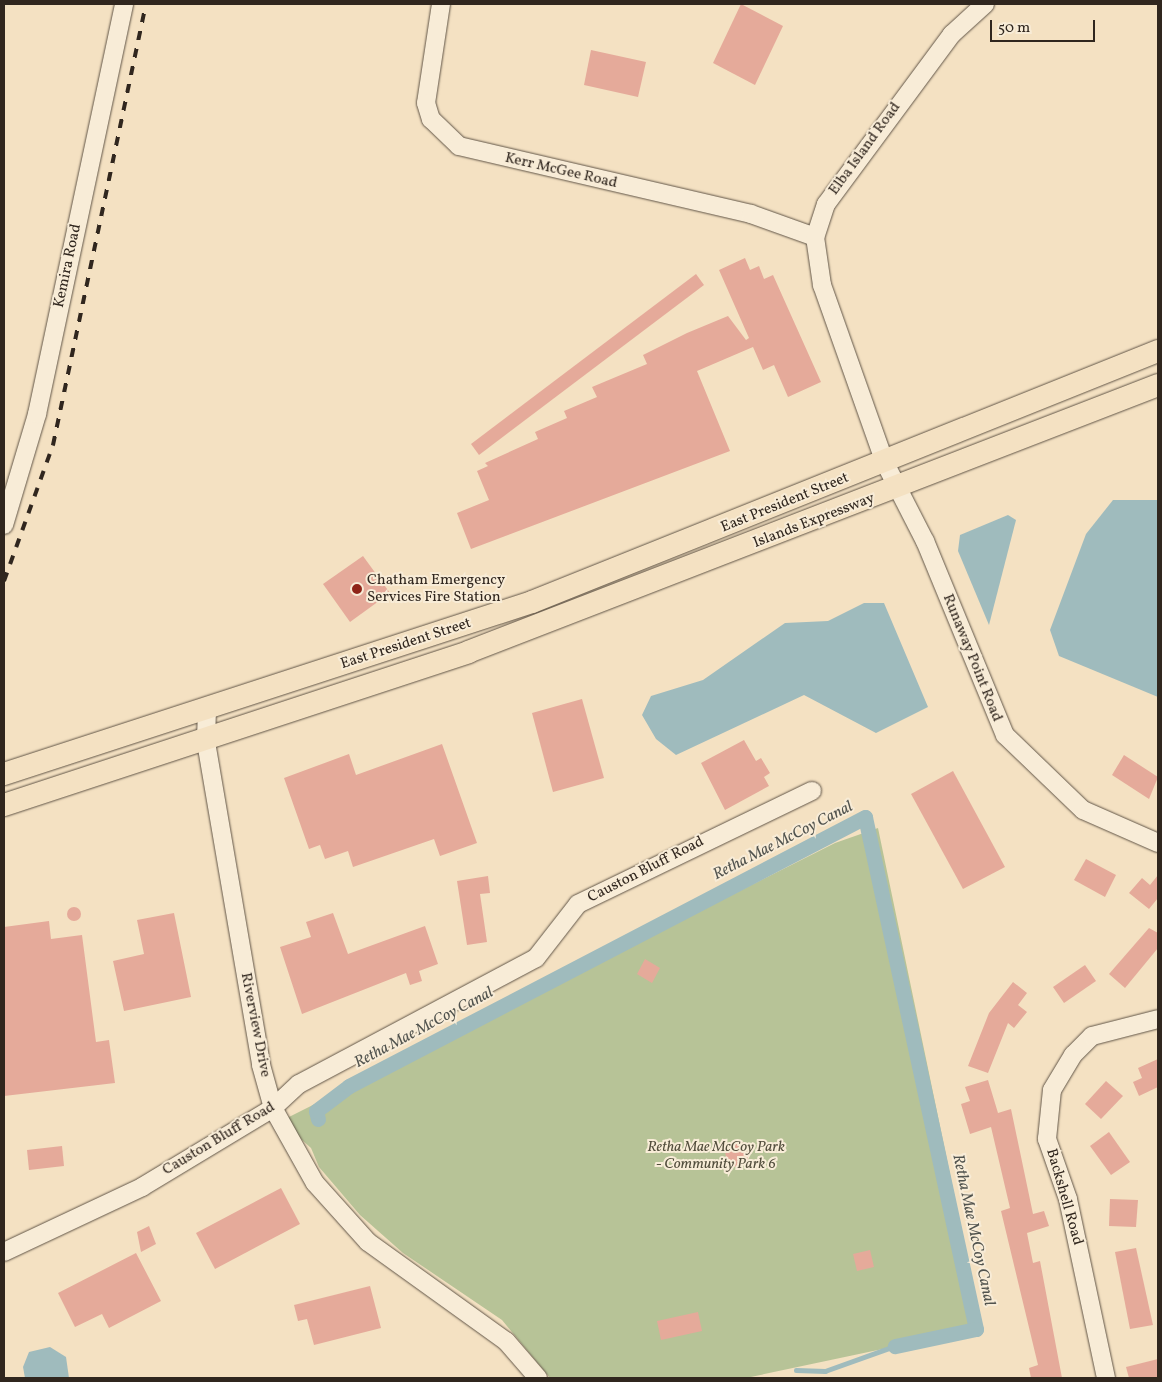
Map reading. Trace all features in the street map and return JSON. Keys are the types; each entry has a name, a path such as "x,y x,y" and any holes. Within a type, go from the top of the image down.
{"main road":[{"path":"885,462 1158,351"},
{"name":"Islands Expressway","path":"468,652 897,490 1158,385"},
{"name":"East President Street","path":"4,774 207,710 532,602 885,462"},
{"name":"East President Street","path":"4,805 206,742 468,652"}],"street":[{"name":"Kemira Road","path":"4,526 37,414 124,4"},
{"name":"Kerr McGee Road","path":"441,4 426,103 431,120 459,146 751,214 815,237"},
{"name":"Elba Island Road","path":"815,237 841,179 952,34 985,4"},
{"path":"815,237 822,285 885,462 897,490"},
{"name":"Runaway Point Road","path":"897,490 926,541 1005,735 1083,810 1158,843"},
{"name":"Riverview Drive","path":"207,710 206,742 261,1065 273,1108 315,1183 368,1242 506,1341 538,1378"},
{"name":"Causton Bluff Road","path":"4,1252 142,1187 273,1108 299,1084 536,958 578,904 812,791"},
{"name":"Backshell Road","path":"1106,1378 1068,1199 1047,1139 1052,1090 1073,1056 1092,1036 1158,1019"}],"green space":[{"name":"Retha Mae McCoy Park - Community Park 6","path":"878,828 982,1328 746,1378 550,1378 502,1320 403,1253 360,1215 319,1167 311,1148 281,1121 835,843"}],"water":[{"path":"1113,500 1158,500 1158,697 1059,656 1050,630 1086,534"},
{"path":"1008,515 1016,520 989,625 958,551 960,535"},
{"path":"864,603 884,603 928,707 876,733 804,695 676,755 656,739 642,715 651,696 703,680 785,623 828,621"},
{"path":"50,1347 66,1357 69,1378 25,1378 23,1367 29,1352"}],"building":[{"path":"741,4 783,26 755,85 713,63"},
{"path":"591,50 646,62 638,97 584,85"},
{"path":"745,258 750,270 759,266 764,279 773,275 821,382 788,397 774,365 763,370 753,347 697,371 730,451 471,549 457,513 489,500 477,471 488,466 485,463 538,439 535,432 567,418 564,411 597,397 592,387 647,364 643,355 687,333 728,316 746,340 749,338 719,270"},
{"path":"696,274 704,285 479,455 471,444"},
{"name":"Chatham Emergency Services Fire Station","path":"363,556 390,593 350,622 323,584"},
{"path":"582,699 604,778 553,792 532,713"},
{"path":"744,740 756,761 761,758 770,773 764,777 769,786 725,810 701,763"},
{"path":"442,744 477,843 440,856 434,839 353,867 348,851 325,859 320,845 309,849 284,778 349,754 356,775"},
{"path":"1124,755 1158,777 1149,799 1112,775"},
{"path":"953,771 1005,867 963,889 911,794"},
{"path":"1086,859 1116,875 1105,897 1074,880"},
{"path":"1158,875 1158,898 1149,909 1129,893 1142,878 1150,885"},
{"path":"488,876 490,893 480,894 487,942 467,945 457,881"},
{"path":"71,907 77,907 81,914 77,921 71,921 67,917 67,911"},
{"path":"174,913 191,997 124,1011 113,961 144,954 137,920"},
{"path":"333,913 348,954 425,926 438,964 419,971 422,981 410,985 406,973 302,1014 280,947 311,937 306,922"},
{"path":"49,921 51,939 82,935 96,1042 109,1040 115,1083 4,1096 4,927"},
{"path":"1149,928 1158,933 1158,948 1125,988 1109,974"},
{"path":"645,959 660,968 652,983 637,974"},
{"path":"1085,965 1096,981 1064,1003 1053,987"},
{"path":"1013,982 1027,993 1018,1005 1027,1012 1014,1028 1008,1023 988,1073 968,1066 989,1013"},
{"path":"1158,1059 1158,1087 1139,1096 1133,1082 1142,1078 1138,1068"},
{"path":"988,1080 998,1113 1011,1109 1033,1214 1044,1211 1049,1226 1027,1233 1033,1263 1040,1261 1062,1378 1031,1378 1029,1368 1038,1365 1001,1211 1010,1208 991,1127 970,1134 961,1104 970,1101 965,1087"},
{"path":"1106,1081 1123,1096 1101,1119 1085,1104"},
{"path":"1109,1132 1130,1162 1111,1175 1090,1146"},
{"path":"745,1142 749,1164 728,1168 724,1146"},
{"path":"62,1146 64,1166 29,1170 27,1150"},
{"path":"281,1188 300,1224 215,1269 196,1233"},
{"path":"1110,1199 1138,1200 1136,1227 1109,1226"},
{"path":"149,1226 156,1244 141,1252 137,1232"},
{"path":"1136,1248 1153,1325 1130,1329 1115,1252"},
{"path":"870,1250 874,1267 857,1271 853,1254"},
{"path":"136,1253 161,1301 109,1328 102,1314 75,1327 58,1293"},
{"path":"370,1286 381,1328 314,1345 307,1319 298,1321 294,1305"},
{"path":"698,1312 702,1331 661,1340 657,1321"},
{"path":"1158,1359 1158,1378 1129,1378 1126,1367"}],"waterway":[{"name":"Retha Mae McCoy Canal","path":"318,1119 316,1111 349,1086 865,817 976,1329 895,1346"},
{"path":"796,1370 825,1371 895,1346"}],"railway":[{"path":"4,581 53,445 146,4"}],"place":[{"name":"Chatham Emergency Services Fire Station","path":"357,589"}]}
